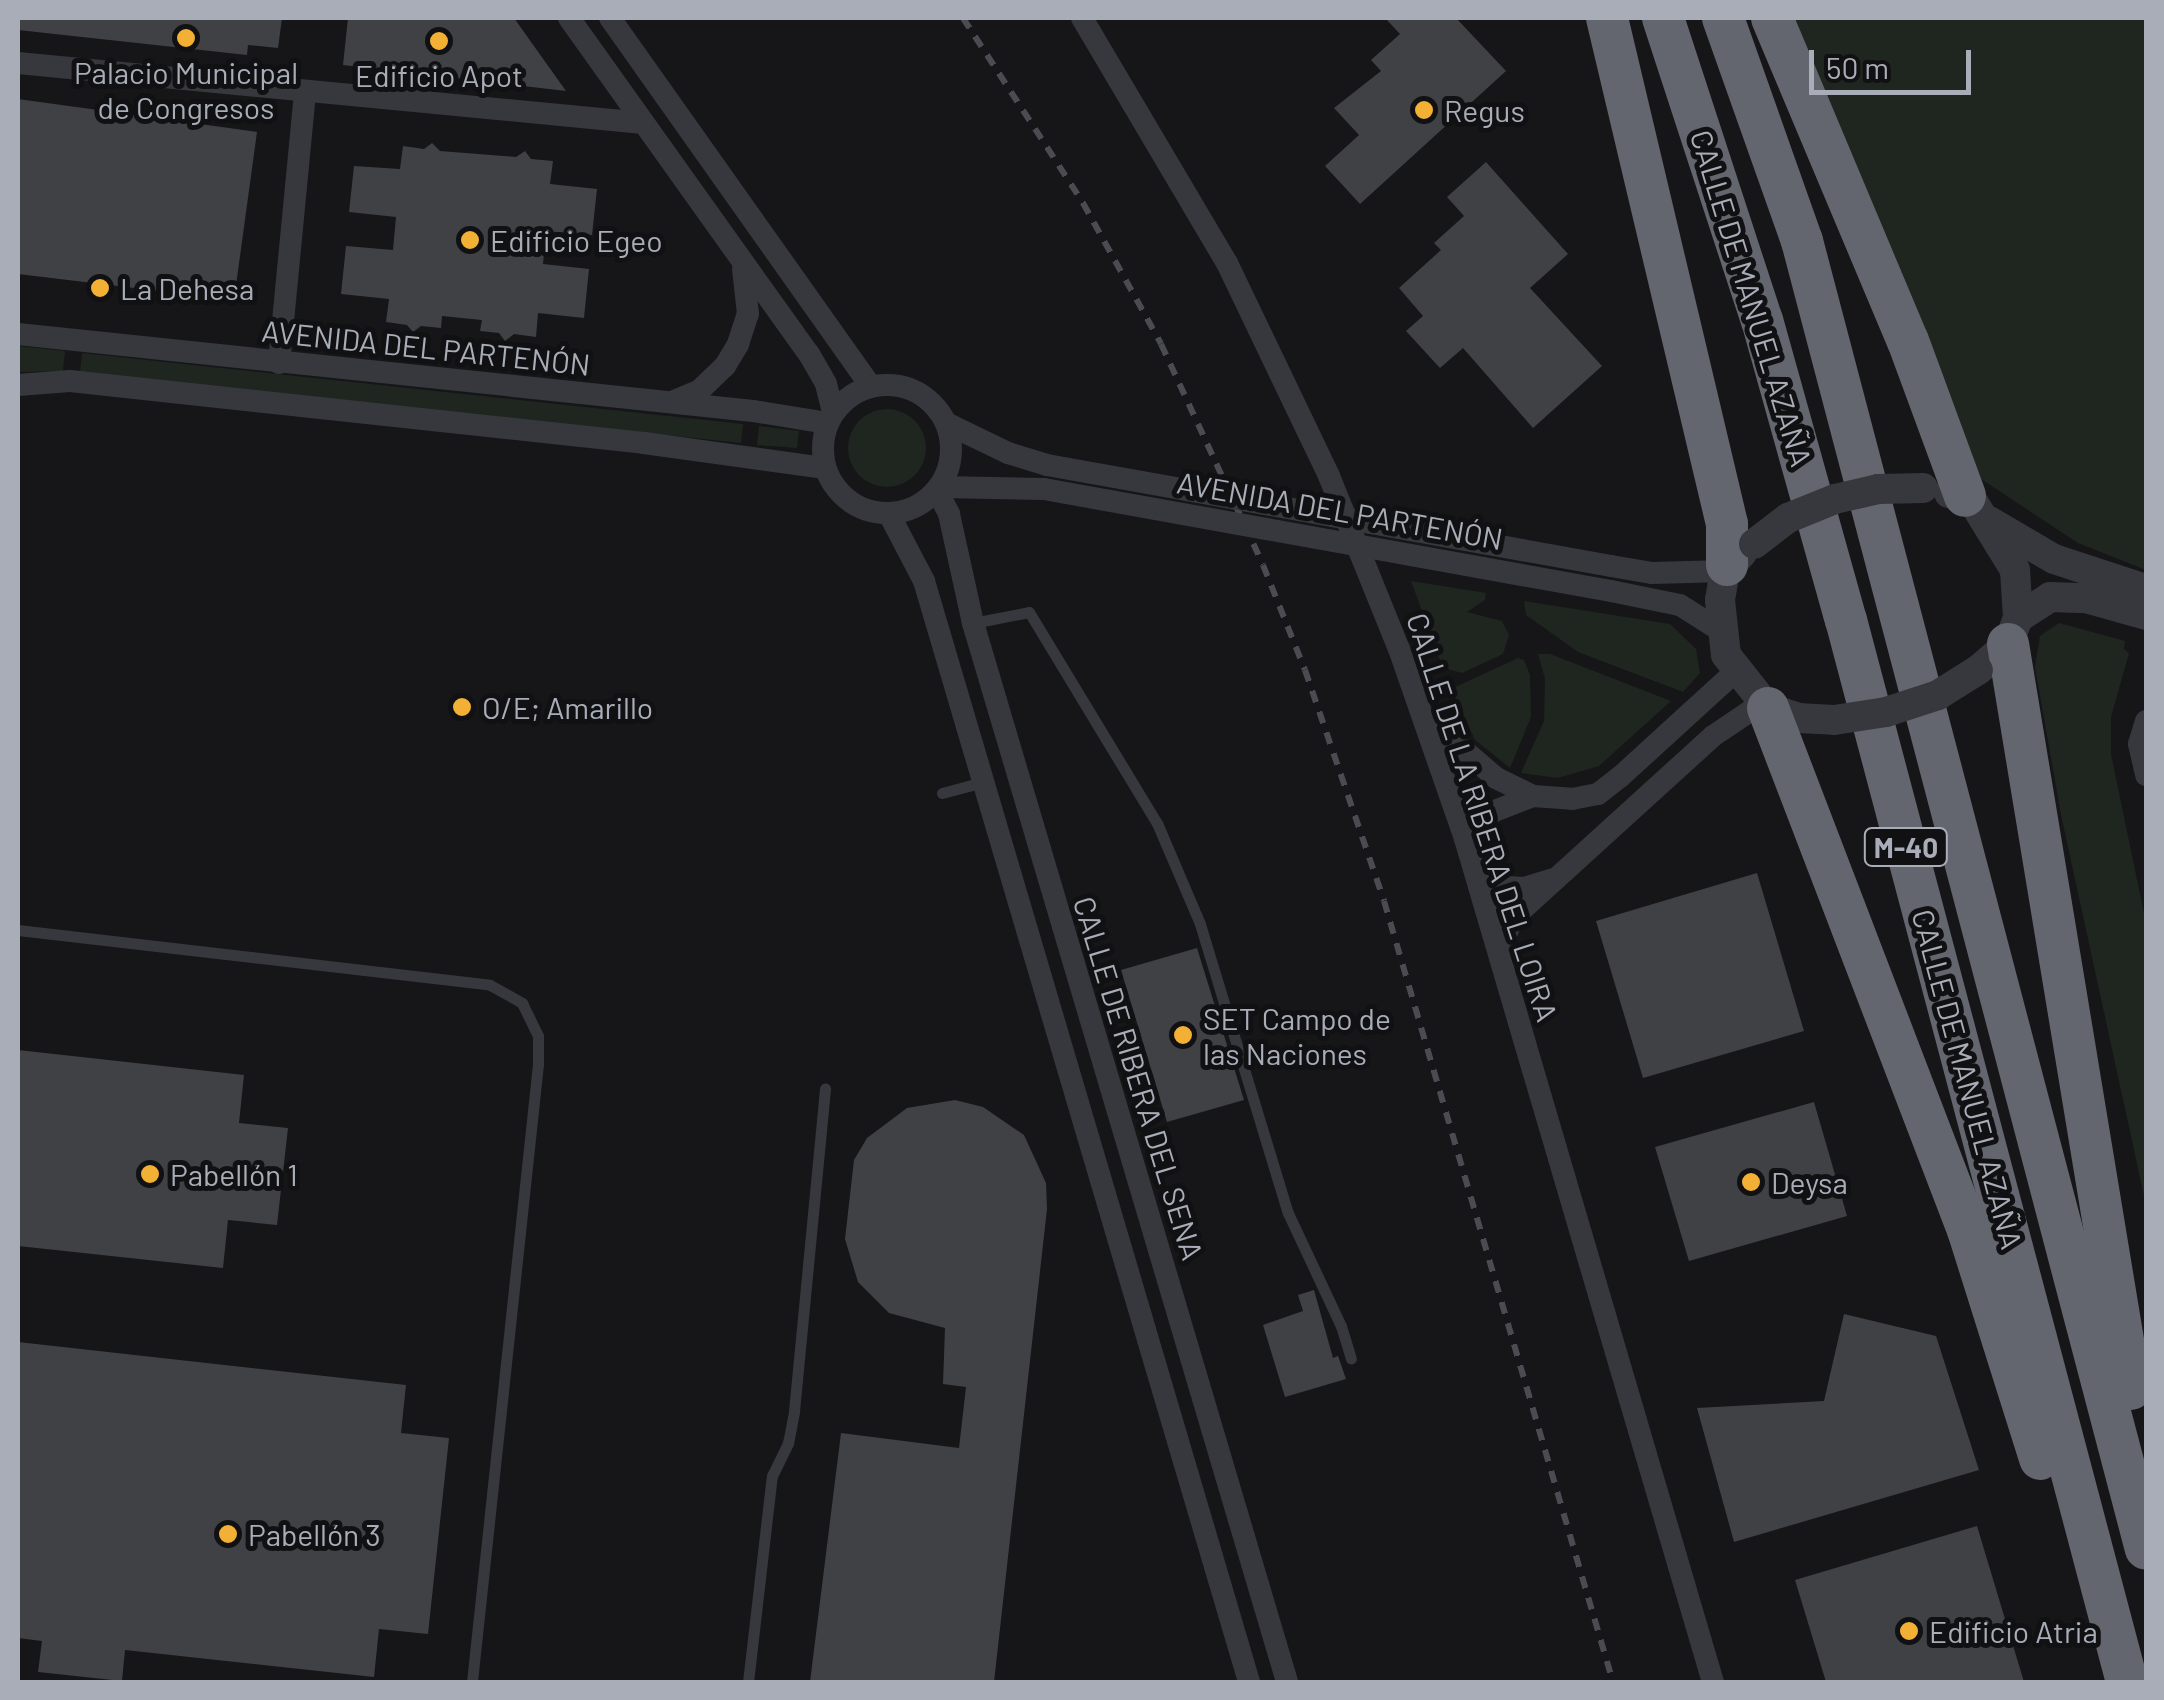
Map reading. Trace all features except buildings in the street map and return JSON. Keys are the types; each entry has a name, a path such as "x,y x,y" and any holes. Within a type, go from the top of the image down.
{"highway":[{"path":"1606,18 1735,560"},
{"name":"CALLE DE MANUEL AZAÑA","path":"1663,18 1762,320 1826,545 2126,1682"},
{"name":"CALLE DE MANUEL AZAÑA","path":"1723,18 1802,241 2146,1550"},
{"path":"1772,18 1977,509"},
{"path":"2001,644 2146,1468"},
{"path":"1776,710 1968,1230 2051,1493 2126,1682"}],"street":[{"path":"569,18 809,354 826,384 831,418"},
{"path":"610,18 871,387"},
{"name":"CALLE DE LA RIBERA DEL LOIRA","path":"1082,18 1227,263 1328,476 1422,713 1499,952 1713,1682"},
{"path":"18,63 643,123"},
{"path":"279,362 305,91"},
{"path":"670,403 700,390 725,366 738,344 748,314 743,266"},
{"name":"AVENIDA DEL PARTENÓN","path":"18,334 831,418"},
{"path":"18,384 70,381 644,443 825,468"},
{"path":"871,387 910,389 927,398 948,424 952,450 938,489 915,508 889,514 849,502 825,468 822,445 831,418 850,396 871,387"},
{"name":"AVENIDA DEL PARTENÓN","path":"948,424 1008,454 1047,465 1611,566 1652,573 1735,560"},
{"path":"1776,710 1736,671 1726,655 1721,631 1735,560 1788,518 1836,499 1878,489 1923,488 1977,509 2054,559 2146,588"},
{"name":"AVENIDA DEL PARTENÓN","path":"938,489 1044,489 1611,591 1680,605 1721,631"},
{"name":"CALLE DE RIBERA DEL SENA","path":"938,489 948,514 973,622 1287,1682"},
{"path":"1977,509 2014,570 2001,644"},
{"path":"889,514 924,580 1250,1682"},
{"path":"1499,952 1513,918 1713,736 1776,710 1834,720 1886,712 1938,696 2050,597 2086,598 2146,615"},
{"path":"1422,713 1464,755 1496,778 1533,796 1562,800 1598,794 1736,671"},
{"path":"2146,721 2139,744 2146,774"},
{"path":"1533,796 1492,812 1467,849 1488,879 1506,887 1545,884 1564,872"}],"lane":[{"path":"973,622 1029,612 1157,823 1200,924 1288,1213 1350,1358"},
{"path":"942,793 983,782"},
{"path":"18,930 490,985 522,1003 538,1036 538,1064 472,1682"},
{"path":"748,1682 772,1476 788,1443 794,1411 826,1088"}],"shaded area":[{"path":"1784,18 2146,18 2146,570 2078,543 1975,475"},
{"path":"18,346 65,351 63,371 18,372"},
{"path":"82,353 743,424 741,443 80,373"},
{"path":"887,409 902,412 914,421 923,433 923,463 914,475 902,484 887,487 872,484 860,475 851,463 848,448 851,433 860,421 872,412"},
{"path":"759,426 799,431 797,448 757,445"},
{"path":"1411,581 1486,593 1485,600 1467,612 1502,621 1509,635 1503,654 1462,673 1448,669 1441,663"},
{"path":"1524,601 1670,624 1696,649 1700,673 1683,692 1578,652 1526,615"},
{"path":"2059,623 2125,641 2124,649 2129,653 2111,717 2111,754 2146,923 2146,1205 2061,815 2035,667 2040,636"},
{"path":"1538,654 1550,654 1671,701 1599,766 1558,778 1521,773 1544,721 1545,679"},
{"path":"1518,658 1524,660 1530,675 1531,717 1510,768 1475,740 1451,689"}],"railway":[{"path":"963,18 1083,203 1161,344 1263,565 1305,670 1384,901 1613,1682"}],"place":[{"name":"Palacio Municipal de Congresos","path":"186,38"},
{"name":"Edificio Apot","path":"439,41"},
{"name":"Regus","path":"1424,110"},
{"name":"Edificio Egeo","path":"470,240"},
{"name":"La Dehesa","path":"100,288"},
{"name":"O/E; Amarillo","path":"462,707"},
{"name":"SET Campo de las Naciones","path":"1183,1035"},
{"name":"Pabellón 1","path":"150,1174"},
{"name":"Deysa","path":"1751,1182"},
{"name":"Pabellón 3","path":"228,1534"},
{"name":"Edificio Atria","path":"1909,1631"}]}
